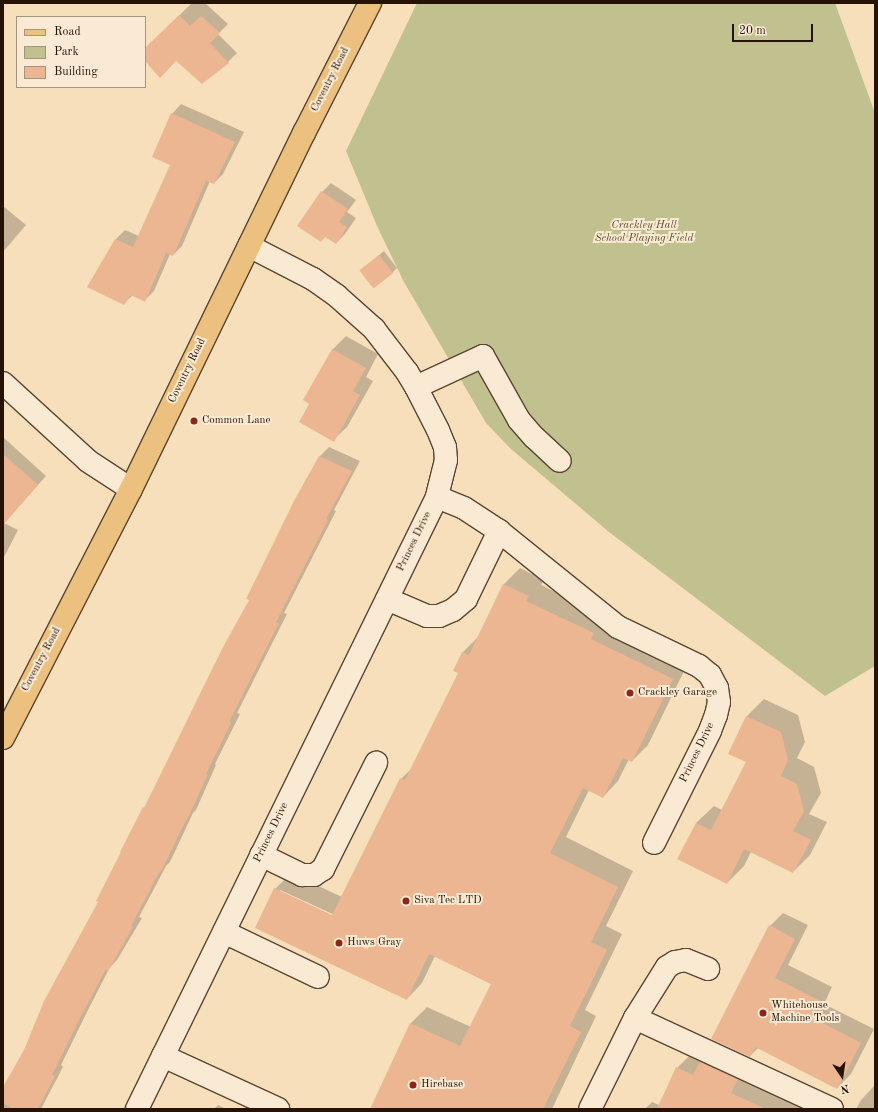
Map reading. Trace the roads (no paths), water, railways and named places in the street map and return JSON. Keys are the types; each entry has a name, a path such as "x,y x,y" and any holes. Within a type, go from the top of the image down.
{"main road":[{"name":"Coventry Road","path":"3,738 131,489 304,133 370,3"}],"street":[{"name":"Princes Drive","path":"137,1109 437,497 445,470 445,447 438,430 407,372 374,329 357,312 313,279 249,246"},
{"path":"416,387 483,356 519,420 534,437 560,461"},
{"path":"3,383 88,461 131,489"},
{"name":"Princes Drive","path":"437,497 464,508 499,531 618,626 699,666 710,675 719,702 716,715 710,731 654,843"},
{"path":"387,599 427,616 438,616 453,610 466,599 499,531"},
{"path":"261,855 302,875 314,875 323,869 376,763"},
{"path":"224,932 318,977"},
{"path":"590,1109 635,1018 667,967 675,962 686,960 708,969"},
{"path":"635,1018 832,1109"},
{"path":"163,1056 278,1109"}],"place":[{"name":"Common Lane","path":"194,421"},
{"name":"Crackley Garage","path":"630,693"},
{"name":"Siva Tec LTD","path":"406,901"},
{"name":"Huws Gray","path":"339,943"},
{"name":"Whitehouse Machine Tools","path":"763,1013"},
{"name":"Hirebase","path":"413,1085"}],"park label":[{"name":"Crackley Hall School Playing Field","path":"644,233"}]}
